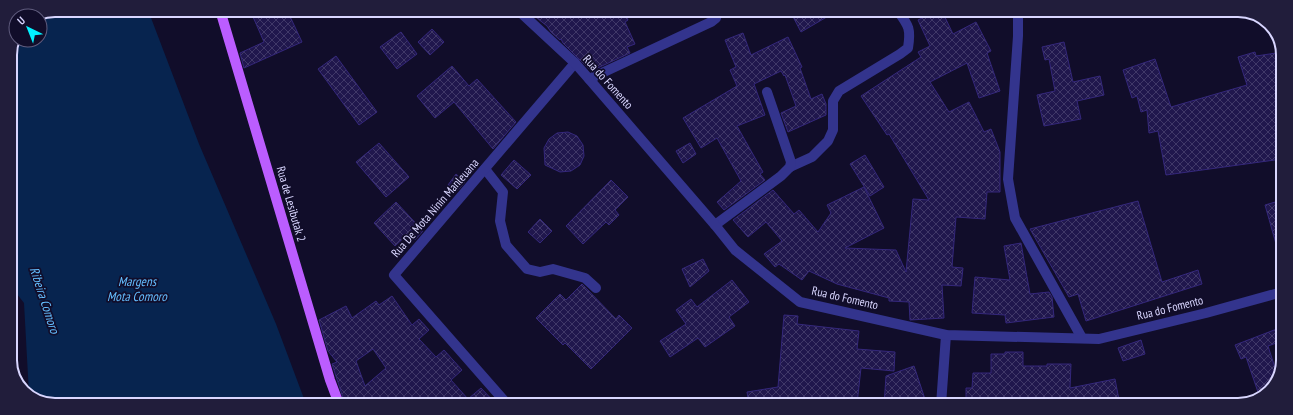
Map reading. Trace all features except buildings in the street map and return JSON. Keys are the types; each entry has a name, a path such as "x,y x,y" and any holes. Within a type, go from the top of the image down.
{"main road":[{"name":"Rua de Lesibutak 2","path":"222,17 330,380 337,398"}],"street":[{"name":"Rua do Fomento","path":"525,17 575,63 735,250 800,302 946,334 1099,339 1206,313 1276,294"},
{"path":"589,79 711,22 716,17"},
{"path":"715,225 781,176 790,167 812,157 828,141 833,130 833,101 839,91 908,48 910,35 908,24 903,17"},
{"path":"1018,17 1008,179 1015,218 1082,338"},
{"name":"Rua De Mota Ninin Manleuana","path":"502,398 394,275 575,63"},
{"path":"766,92 791,162 790,167"},
{"path":"485,169 503,192 500,221 506,245 527,269 540,272 553,269 585,278 596,288"},
{"path":"941,398 946,334"}],"water":[{"name":"Margens Mota Comoro","path":"151,17 199,144 276,324 304,398 50,398 34,392 29,388 24,303 17,294 18,48 48,48 48,18"}],"water label":[{"name":"Ribeira Comoro","path":"45,300"}]}
